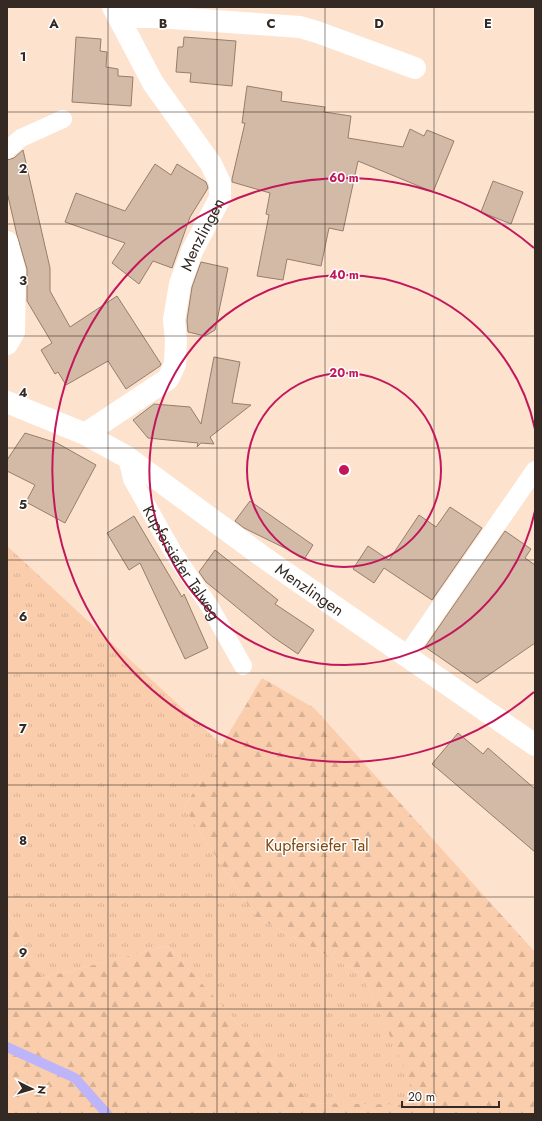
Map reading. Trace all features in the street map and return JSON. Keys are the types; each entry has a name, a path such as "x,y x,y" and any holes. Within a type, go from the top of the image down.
{"street":[{"name":"Menzlingen","path":"116,12 158,17 300,27 415,68"},
{"name":"Menzlingen","path":"85,434 168,379 175,364 176,340 174,320 180,284 192,251 220,198 220,183 211,164 152,83 116,12"},
{"path":"7,242 15,272 14,332 7,344"},
{"name":"Menzlingen","path":"7,402 85,434 127,457 266,559 535,745"}],"lane":[{"path":"7,150 21,138 63,119"},
{"name":"Kupfersiefer Talweg","path":"127,457 132,479 173,552 210,607 243,666"},
{"path":"406,656 535,470"}],"green space":[{"path":"7,546 222,745 184,808 256,917 362,974 422,1106 310,1103 168,946 42,978 7,910"},
{"name":"Kupfersiefer Tal","path":"262,678 314,708 535,952 535,1114 7,1114 7,910 42,978 168,946 310,1103 421,1105 362,974 256,917 184,808"}],"building":[{"path":"76,37 101,39 100,51 107,52 106,67 118,69 118,76 133,77 131,106 72,102"},
{"path":"184,37 236,41 232,86 190,82 191,73 176,72 178,47 183,47"},
{"path":"247,86 282,92 281,101 325,107 324,112 351,116 348,138 403,147 410,129 424,136 427,130 454,141 433,192 358,161 343,231 329,228 321,266 287,259 283,280 257,276 269,215 266,214 270,193 232,182 245,123 242,123"},
{"path":"23,150 50,268 50,291 70,327 117,296 161,364 126,389 108,361 66,385 58,372 55,374 41,350 52,343 27,301 27,269 7,192 7,160 14,158"},
{"path":"155,164 171,175 177,164 206,182 208,188 190,217 172,268 153,261 139,284 112,263 125,243 65,222 76,193 125,211"},
{"path":"493,181 523,192 511,224 481,212"},
{"path":"201,262 228,268 215,330 205,336 188,332 187,320 192,287"},
{"path":"214,357 240,362 232,403 251,405 210,437 214,444 201,443 197,447 198,443 148,438 133,420 154,404 190,407 201,424"},
{"path":"25,433 57,443 96,465 65,523 26,502 35,485 7,471 7,460"},
{"path":"250,501 313,545 305,558 244,528 235,521"},
{"path":"450,507 482,528 432,600 384,568 374,583 353,569 368,546 389,560 419,515 436,527"},
{"path":"134,516 182,597 184,594 208,648 185,659 140,563 129,570 107,533"},
{"path":"505,531 531,549 525,558 535,565 535,643 477,683 425,647"},
{"path":"215,550 278,600 275,604 314,630 298,654 273,637 206,582 199,572"},
{"path":"458,733 483,754 488,748 535,789 535,852 432,764"}],"waterway":[{"path":"7,1047 75,1078 107,1114"}]}
